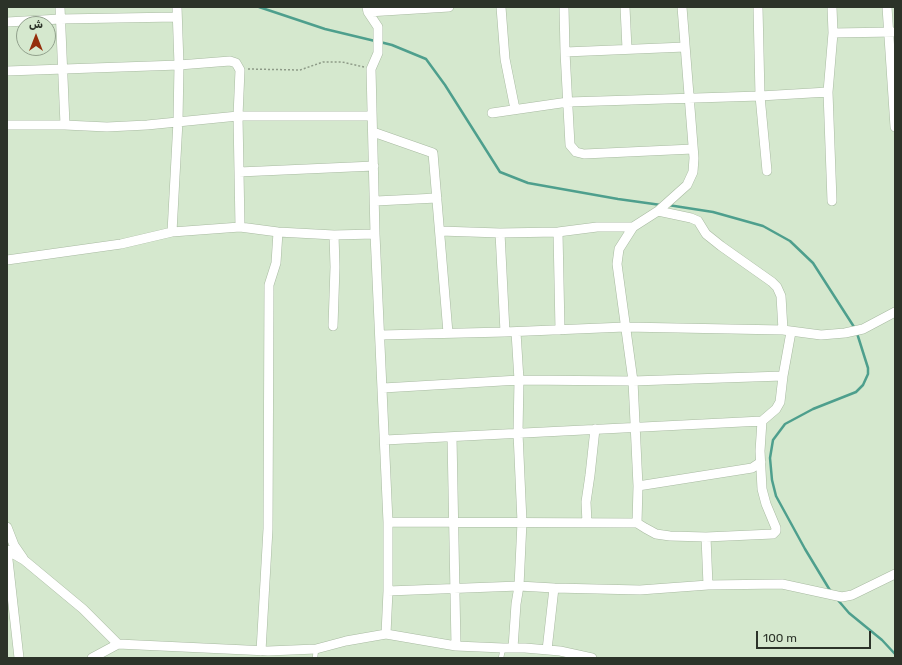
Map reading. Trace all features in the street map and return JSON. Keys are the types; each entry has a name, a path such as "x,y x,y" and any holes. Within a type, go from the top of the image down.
{"street":[{"path":"60,7 65,125"},
{"path":"172,232 178,121 179,65 177,7"},
{"path":"386,634 388,591 388,522 381,335 375,234 376,201 371,69 378,53 378,27 368,9 449,7"},
{"path":"501,7 505,60 515,109"},
{"path":"564,7 570,145 576,152 584,154 693,149"},
{"path":"625,7 627,49"},
{"path":"637,523 638,486 632,381 617,264 619,249 633,227 658,211 687,185 693,172 693,149 682,7"},
{"path":"758,7 760,96 768,171"},
{"path":"832,7 833,33 828,92 832,201"},
{"path":"887,7 892,32 895,127"},
{"path":"7,22 60,19 177,17"},
{"path":"833,33 892,32"},
{"path":"565,52 685,47"},
{"path":"7,71 179,65 230,60 236,63 240,70 238,116 240,227"},
{"path":"492,113 568,102 689,99 828,92"},
{"path":"7,125 107,127 147,125 238,116 372,116"},
{"path":"373,132 433,153 448,333"},
{"path":"239,172 374,166"},
{"path":"376,201 437,198"},
{"path":"385,440 762,420 776,409 780,402 787,331 781,296 777,287 706,234 698,221 691,218 658,211"},
{"path":"7,260 121,244 172,232 240,227 278,232 334,236 375,234"},
{"path":"440,231 500,233 558,232 597,227 633,227"},
{"path":"265,653 268,529 269,285 276,264 278,232"},
{"path":"558,232 560,330"},
{"path":"500,233 505,332"},
{"path":"333,326 336,267 334,236"},
{"path":"381,335 516,332 625,327 787,331 821,335 845,333 863,329 895,312"},
{"path":"513,648 516,604 519,586 522,522 518,433 519,380 516,332"},
{"path":"383,388 519,380 632,381 783,376"},
{"path":"388,522 637,523 656,534 670,536 706,537 773,534 776,531 762,489 760,451 762,420"},
{"path":"587,523 586,502 595,429"},
{"path":"452,437 456,646"},
{"path":"638,486 752,468 761,462"},
{"path":"7,527 14,545 24,560"},
{"path":"706,537 708,585"},
{"path":"7,550 24,560 83,609 118,644"},
{"path":"7,550 7,566 19,658"},
{"path":"388,591 519,586 640,590 708,585 782,584 842,597 852,595 895,574"},
{"path":"548,650 554,588"},
{"path":"92,658 118,644 265,653 315,654 346,641 386,634 456,646 548,650 592,658"}],"lane":[{"path":"501,658 502,648"}],"path":[{"path":"240,70 300,70 323,62 342,62 371,69"}],"waterway":[{"path":"259,7 325,29 375,41"},
{"path":"380,42 392,45 426,59 445,85 500,172 528,183 661,205"},
{"path":"668,205 713,212 763,226 790,241 813,263 856,330 868,368 868,374 863,385 856,392 813,409 785,424 773,440 770,458 772,480 776,496 831,592"},
{"path":"837,599 849,613 882,640 895,654"}]}
